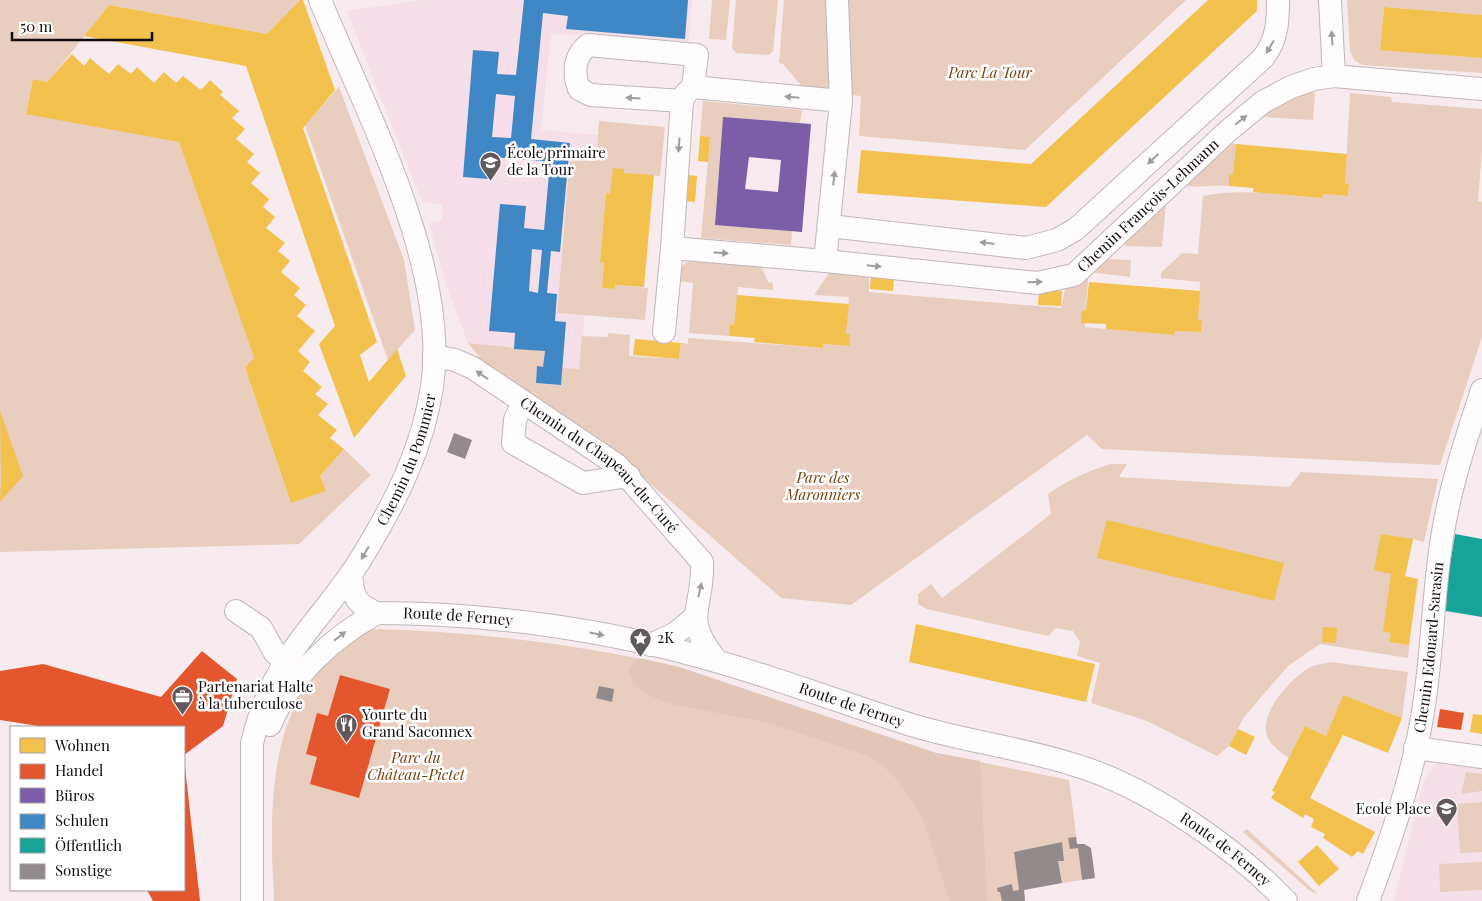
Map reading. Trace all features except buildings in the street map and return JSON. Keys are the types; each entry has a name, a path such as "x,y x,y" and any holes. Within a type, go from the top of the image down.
{"street":[{"name":"Chemin du Pommier","path":"252,901 252,743 258,718 265,700 285,662 351,575 389,510 413,456 428,406 434,356 434,330 428,292 409,218 320,0"},
{"path":"825,261 841,102 837,0"},
{"name":"Chemin François-Lehmann","path":"829,226 1026,248 1057,240 1076,229 1262,58 1272,46 1277,31 1278,0"},
{"path":"1330,0 1334,76"},
{"path":"664,332 687,94 697,55 588,45 580,51 575,66 575,79 579,89 591,95 687,94 841,102"},
{"name":"Chemin François-Lehmann","path":"672,248 825,261 1037,283 1074,275 1229,130 1263,102 1314,79 1334,76 1482,89"},
{"name":"Chemin du Chapeau-du-Curé","path":"434,356 464,364 602,454 629,476 702,562 703,579 694,618"},
{"name":"Chemin Edouard-Sarasin","path":"1368,901 1402,805 1416,748 1427,679 1437,570 1443,530 1457,474 1482,390"},
{"path":"523,402 515,420 513,443 583,483 629,476"},
{"path":"351,575 352,593 361,606 377,613"},
{"path":"236,611 261,628 275,653 285,662"},
{"path":"252,775 279,705 298,680 332,642 354,626 377,613"},
{"name":"Route de Ferney","path":"377,613 522,622 651,645 717,661 943,735 1050,758 1090,769 1152,800 1192,824 1228,849 1286,901"},
{"path":"651,645 676,633 694,618 702,642 717,661"},
{"path":"1416,748 1482,757"}],"shaded area":[{"name":"École primaire de la Tour","path":"423,0 692,0 689,42 551,34 541,130 598,135 596,161 570,159 557,313 585,315 579,370 543,367 545,351 468,343 446,285 429,223 442,220 442,204 422,202 347,11"},
{"path":"639,658 679,667 936,753 980,761 987,901 950,901 923,819 913,801 891,773 873,759 764,722 676,705 653,697 634,684 628,669"},
{"name":"Ecole Place","path":"1436,763 1482,769 1482,901 1394,901 1424,780"}],"green space":[{"path":"0,0 300,0 267,34 109,5 47,82 33,79 26,113 179,142 254,358 245,369 291,503 325,491 320,476 344,449 371,475 299,544 0,552"},
{"path":"712,0 730,0 726,40 709,39"},
{"path":"736,0 778,0 773,51 769,55 736,53 732,48"},
{"name":"Parc La Tour","path":"784,0 1186,0 1025,150 859,136 861,96 805,90 783,64 779,63"},
{"path":"1347,0 1482,0 1482,15 1384,7 1380,49 1482,58 1482,73 1363,65 1358,63 1350,51"},
{"path":"339,87 404,260 415,330 388,360 305,125"},
{"path":"1311,92 1315,93 1313,120 1263,117 1263,114 1293,96"},
{"name":"Parc des Maronniers","path":"1350,93 1391,97 1392,102 1482,109 1482,151 1478,201 1482,202 1482,337 1440,465 1102,449 1087,435 851,605 781,598 620,457 489,369 468,343 545,351 543,367 537,367 536,383 560,385 562,368 579,369 582,336 608,337 608,333 630,335 629,356 679,359 681,343 688,344 688,338 823,348 823,344 848,346 850,334 846,333 849,297 814,295 830,272 869,275 869,292 1061,308 1066,285 1081,278 1088,279 1085,327 1174,335 1175,331 1201,332 1202,321 1198,320 1200,282 1161,278 1161,273 1182,253 1198,254 1203,196 1247,192 1322,198 1323,194 1348,196 1349,184 1345,183"},
{"path":"703,101 802,110 800,123 723,118 715,225 792,231 791,245 701,238 710,137 700,136"},
{"path":"599,121 665,127 660,176 624,173 624,169 610,194 606,194 600,262 604,262 602,288 614,289 615,285 648,288 645,320 557,313 570,159 596,161"},
{"path":"1229,143 1236,144 1233,175 1229,175 1229,186 1188,186 1188,182"},
{"path":"1166,203 1162,247 1125,246 1124,241"},
{"path":"695,259 761,266 768,282 773,283 773,290 738,287 734,325 730,324 729,336 689,333 693,283 678,281 682,267 687,262"},
{"path":"1105,259 1131,260 1130,277 1089,272"},
{"path":"1111,464 1127,464 1119,477 1289,487 1301,472 1438,479 1424,542 1413,539 1405,576 1383,632 1391,633 1390,642 1409,645 1408,658 1320,644 1288,666 1244,717 1229,746 1217,756 1147,721 1091,703 1100,663 1077,656 1080,642 1073,631 1056,628 1048,636 927,609 918,604 918,594 931,584 942,598 1051,514 1048,494 1078,476"},
{"name":"Parc du Château-Pictet","path":"375,629 490,636 604,652 679,667 936,753 1069,780 1082,880 1062,883 1058,861 1064,860 1062,842 1014,852 1019,889 1024,888 1025,901 274,901 272,852 273,798 276,770 290,718 301,694 317,672 355,639"},
{"path":"1330,662 1408,672 1402,718 1343,695 1326,736 1305,726 1289,758 1273,746 1269,740 1266,727 1267,717 1278,698 1300,674 1312,666"},
{"path":"1466,772 1482,774 1482,791 1461,794"},
{"path":"1482,802 1482,852 1460,853 1457,804"},
{"path":"1247,829 1318,894 1310,891 1243,832"},
{"path":"1482,862 1482,890 1440,892 1439,864"}],"place":[{"name":"École primaire de la Tour","path":"491,181"},
{"name":"2K","path":"641,657"},
{"name":"Partenariat Halte à la tuberculose","path":"182,715"},
{"name":"Yourte du Grand Saconnex","path":"346,743"},
{"name":"Ecole Place","path":"1447,828"}]}
